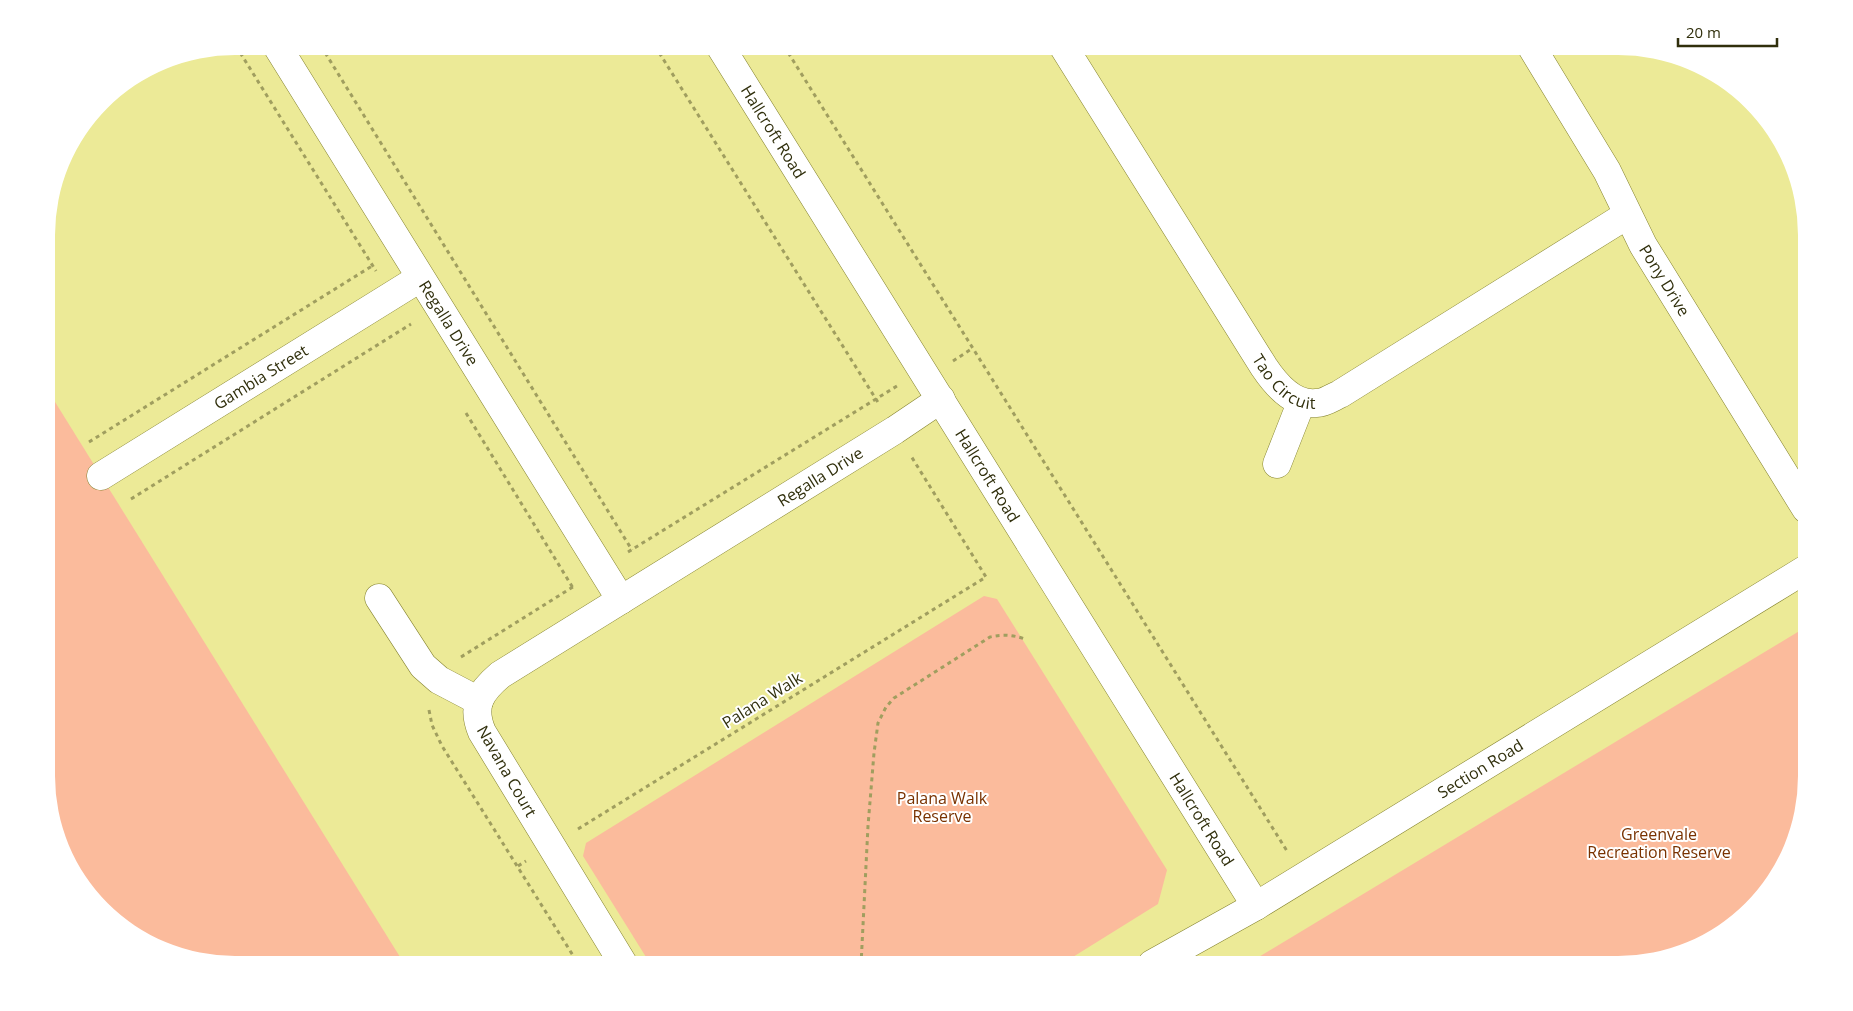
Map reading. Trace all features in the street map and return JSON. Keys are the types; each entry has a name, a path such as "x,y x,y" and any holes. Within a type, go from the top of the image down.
{"street":[{"name":"Regalla Drive","path":"283,55 620,600"},
{"name":"Hallcroft Road","path":"726,55 1256,906"},
{"name":"Tao Circuit","path":"1069,55 1264,367 1284,391 1301,402 1318,404 1340,394 1627,215"},
{"name":"Pony Drive","path":"1536,55 1607,171 1627,215 1672,292 1798,496"},
{"name":"Gambia Street","path":"101,476 420,278"},
{"name":"Regalla Drive","path":"479,701 486,687 500,675 895,430 941,399"},
{"path":"1277,464 1301,402"},
{"name":"Section Road","path":"1166,956 1304,877 1798,574"},
{"name":"Navana Court","path":"379,598 423,666 439,680 479,701 478,722 482,732 619,956"}],"path":[{"path":"326,55 632,550"},
{"path":"661,55 895,430"},
{"path":"790,55 1304,877"},
{"path":"90,442 372,266"},
{"path":"131,499 410,324"},
{"path":"573,956 442,746 432,726 429,712 431,695 439,680 450,665 601,569 876,400"},
{"name":"Palana Walk","path":"552,846 986,577 895,430"},
{"path":"861,956 874,753 878,723 886,707 894,698 990,637 1014,635 1025,639"}],"green space":[{"path":"55,402 399,956 223,956 200,953 166,942 135,926 100,895 85,876 65,834 58,811 55,788"},
{"name":"Palana Walk Reserve","path":"984,596 997,599 1167,870 1158,904 1074,956 645,956 583,856 586,843"},
{"name":"Greenvale Recreation Reserve","path":"1798,632 1798,788 1795,811 1784,845 1768,876 1737,911 1718,926 1676,946 1653,953 1630,956 1260,956"}]}
